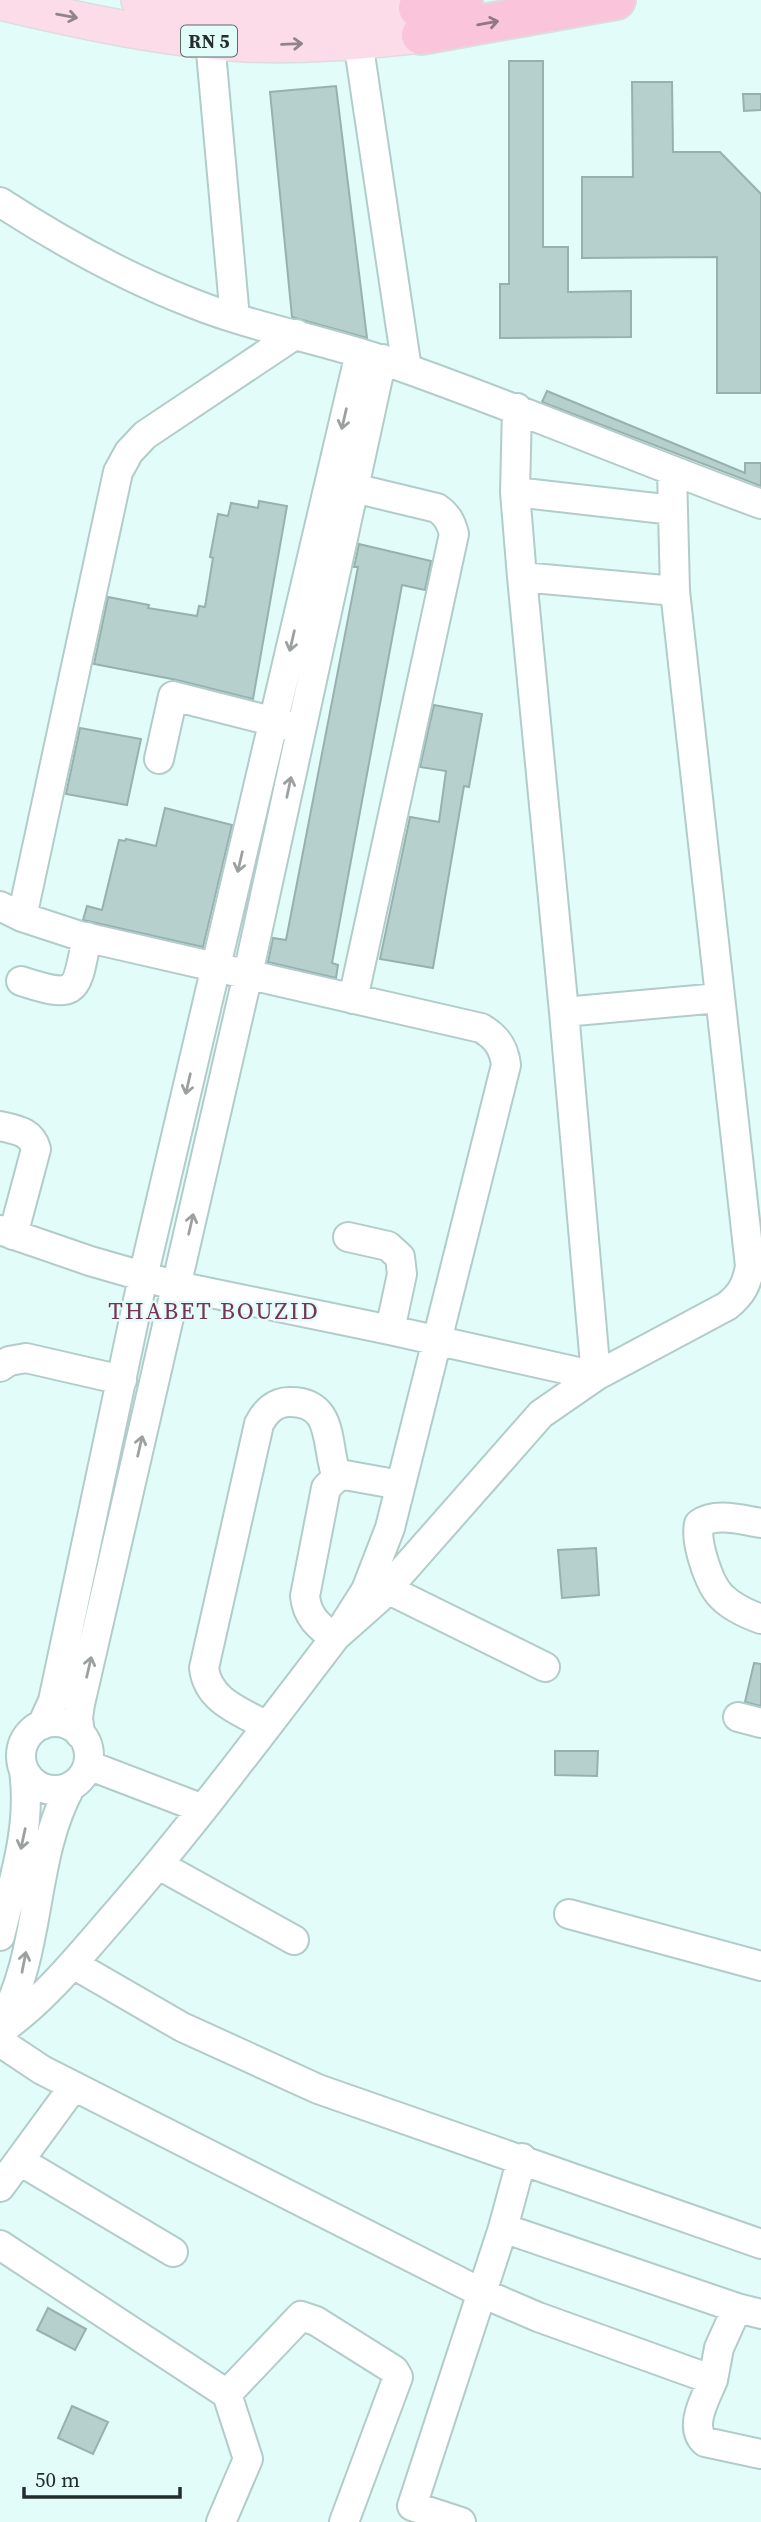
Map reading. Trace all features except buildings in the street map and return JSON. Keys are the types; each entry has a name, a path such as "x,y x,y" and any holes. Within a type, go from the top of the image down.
{"highway":[{"name":"RN 5","path":"419,14 463,0"},
{"name":"RN 5","path":"419,14 616,0"}],"main road":[{"name":"RN 5","path":"139,0 192,9 277,15 419,14"},
{"name":"RN 5","path":"0,2 45,13 210,41 283,44 358,41 419,14"}],"street":[{"path":"210,41 235,318"},
{"path":"0,2025 17,1992 51,1832 79,1775 88,1749 80,1734 80,1704 177,1286 383,360 358,41"},
{"path":"0,202 80,251 191,303 383,360 517,408 672,472 761,504"},
{"path":"296,334 145,435 123,461 114,483 11,912 88,937 481,1028 497,1040 505,1056 504,1074 385,1546 379,1584"},
{"path":"0,1936 26,1825 27,1792 21,1757 22,1734 52,1701 144,1278 273,721 383,360"},
{"path":"517,408 515,492 596,1376"},
{"path":"0,2031 26,2011 72,1964 159,1865 354,1611 528,1426 554,1404 596,1376 727,1306 740,1296 748,1282 750,1266 675,591 672,472"},
{"path":"353,999 454,534 446,514 437,508 355,488"},
{"path":"515,492 673,510"},
{"path":"522,577 675,591"},
{"path":"159,759 173,696 302,728"},
{"path":"21,981 56,992 69,989 78,981 88,937"},
{"path":"564,1012 719,998"},
{"path":"0,1126 26,1133 33,1140 36,1149 6,1233 144,1278 177,1286 596,1376"},
{"path":"348,1237 388,1246 400,1257 402,1274 390,1330"},
{"path":"0,1367 9,1361 26,1358 122,1380"},
{"path":"267,1726 219,1699 208,1686 204,1668 259,1424 268,1410 291,1402 308,1405 321,1415 328,1429 330,1455 337,1477"},
{"path":"334,1638 314,1622 305,1596 326,1488 337,1477 352,1476 400,1485"},
{"path":"761,1523 707,1518 699,1524 697,1532 707,1570 720,1596 742,1612 761,1619"},
{"path":"379,1584 545,1667"},
{"path":"22,1734 63,1723 80,1734"},
{"path":"24,1772 36,1785 44,1789 62,1790 79,1775"},
{"path":"79,1775 203,1809"},
{"path":"159,1865 294,1940"},
{"path":"569,1914 761,1966"},
{"path":"72,1964 182,2027 318,2089 522,2158 761,2244"},
{"path":"0,2042 42,2070 482,2293 538,2317 713,2380"},
{"path":"0,2188 74,2086"},
{"path":"461,2522 412,2506 503,2228 522,2158"},
{"path":"20,2161 173,2252"},
{"path":"503,2228 749,2311 719,2348 713,2380 701,2408 698,2426 705,2442 761,2454"},
{"path":"0,2245 227,2394 247,2459 221,2522"},
{"path":"227,2394 301,2316 316,2321 394,2370 398,2379 344,2522"}],"district":[{"name":"THABET BOUZID","path":"214,1311"}]}
